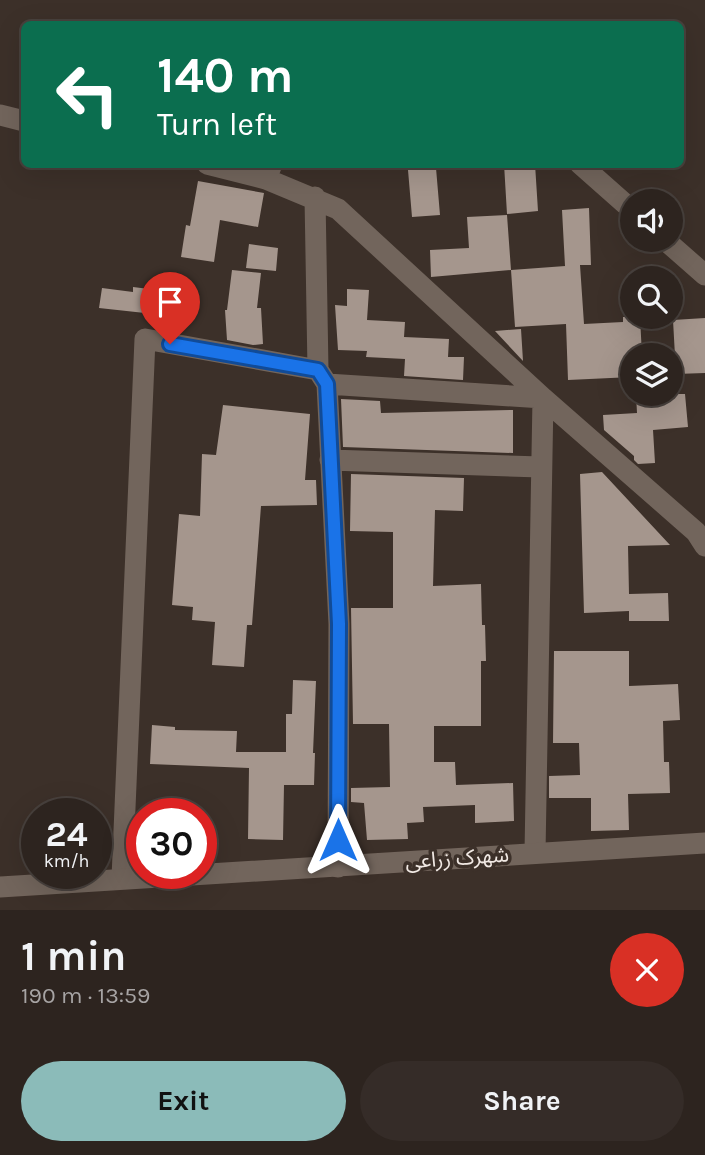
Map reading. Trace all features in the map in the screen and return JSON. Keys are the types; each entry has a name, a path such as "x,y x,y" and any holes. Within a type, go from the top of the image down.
{"street":[{"path":"0,115 21,120"},
{"path":"238,168 269,172 338,208 543,398 696,532 705,546"},
{"path":"585,168 620,199"},
{"path":"314,197 339,624 338,867"},
{"path":"679,252 705,275"},
{"path":"122,878 145,339 323,377 543,398"},
{"path":"535,853 543,398"},
{"path":"330,460 541,467"},
{"name":"شهرک زراعی","path":"0,887 705,843"}],"building":[{"path":"436,168 440,215 412,217 408,170"},
{"path":"504,168 535,168 538,211 507,214"},
{"path":"198,181 264,193 258,227 220,220 214,262 181,257 186,225 190,226"},
{"path":"589,208 591,265 580,265 584,324 620,322 620,329 641,329 641,343 620,343 620,378 568,380 566,324 515,327 511,270 579,265 565,266 562,210"},
{"path":"507,215 511,270 431,277 430,250 469,248 467,217"},
{"path":"249,244 278,248 276,271 246,268"},
{"path":"232,270 261,273 257,308 261,308 263,344 227,340 225,310"},
{"path":"133,287 157,290 154,314 99,308 102,288 133,292"},
{"path":"347,289 369,290 367,320 405,322 404,337 449,339 448,357 464,357 463,380 404,376 405,359 366,357 367,351 338,350 335,305 347,306"},
{"path":"705,318 705,373 683,374 683,343 674,343 674,329 683,329 683,319"},
{"path":"521,329 523,361 495,331"},
{"path":"685,394 688,427 653,430 655,463 638,464 634,456 604,430 603,415 637,413 637,406 683,406"},
{"path":"341,399 380,401 381,413 513,410 513,453 343,447"},
{"path":"223,405 310,414 305,480 316,480 317,505 261,506 252,625 247,625 244,667 212,665 215,622 192,620 193,607 172,605 179,514 200,516 202,454 216,455"},
{"path":"602,472 670,545 628,546 629,594 668,593 669,621 629,621 629,611 584,613 580,474"},
{"path":"351,474 464,478 463,511 435,510 433,586 481,584 486,661 481,661 481,726 434,726 434,762 455,762 456,785 513,783 514,821 475,823 475,805 423,807 424,822 407,823 408,839 367,840 364,803 351,802 351,788 390,787 389,724 353,724 351,608 393,608 393,532 350,531"},
{"path":"554,651 629,651 629,686 678,684 680,720 663,721 664,762 669,762 670,793 628,794 629,830 591,831 591,798 549,798 549,776 580,775 579,743 553,743"},
{"path":"293,680 316,681 314,785 284,785 283,840 248,839 249,768 150,764 152,725 175,727 175,730 237,731 236,752 286,752 286,714 292,714"}],"route":[{"path":"170,344 318,370 327,384 339,624 338,840"}]}
